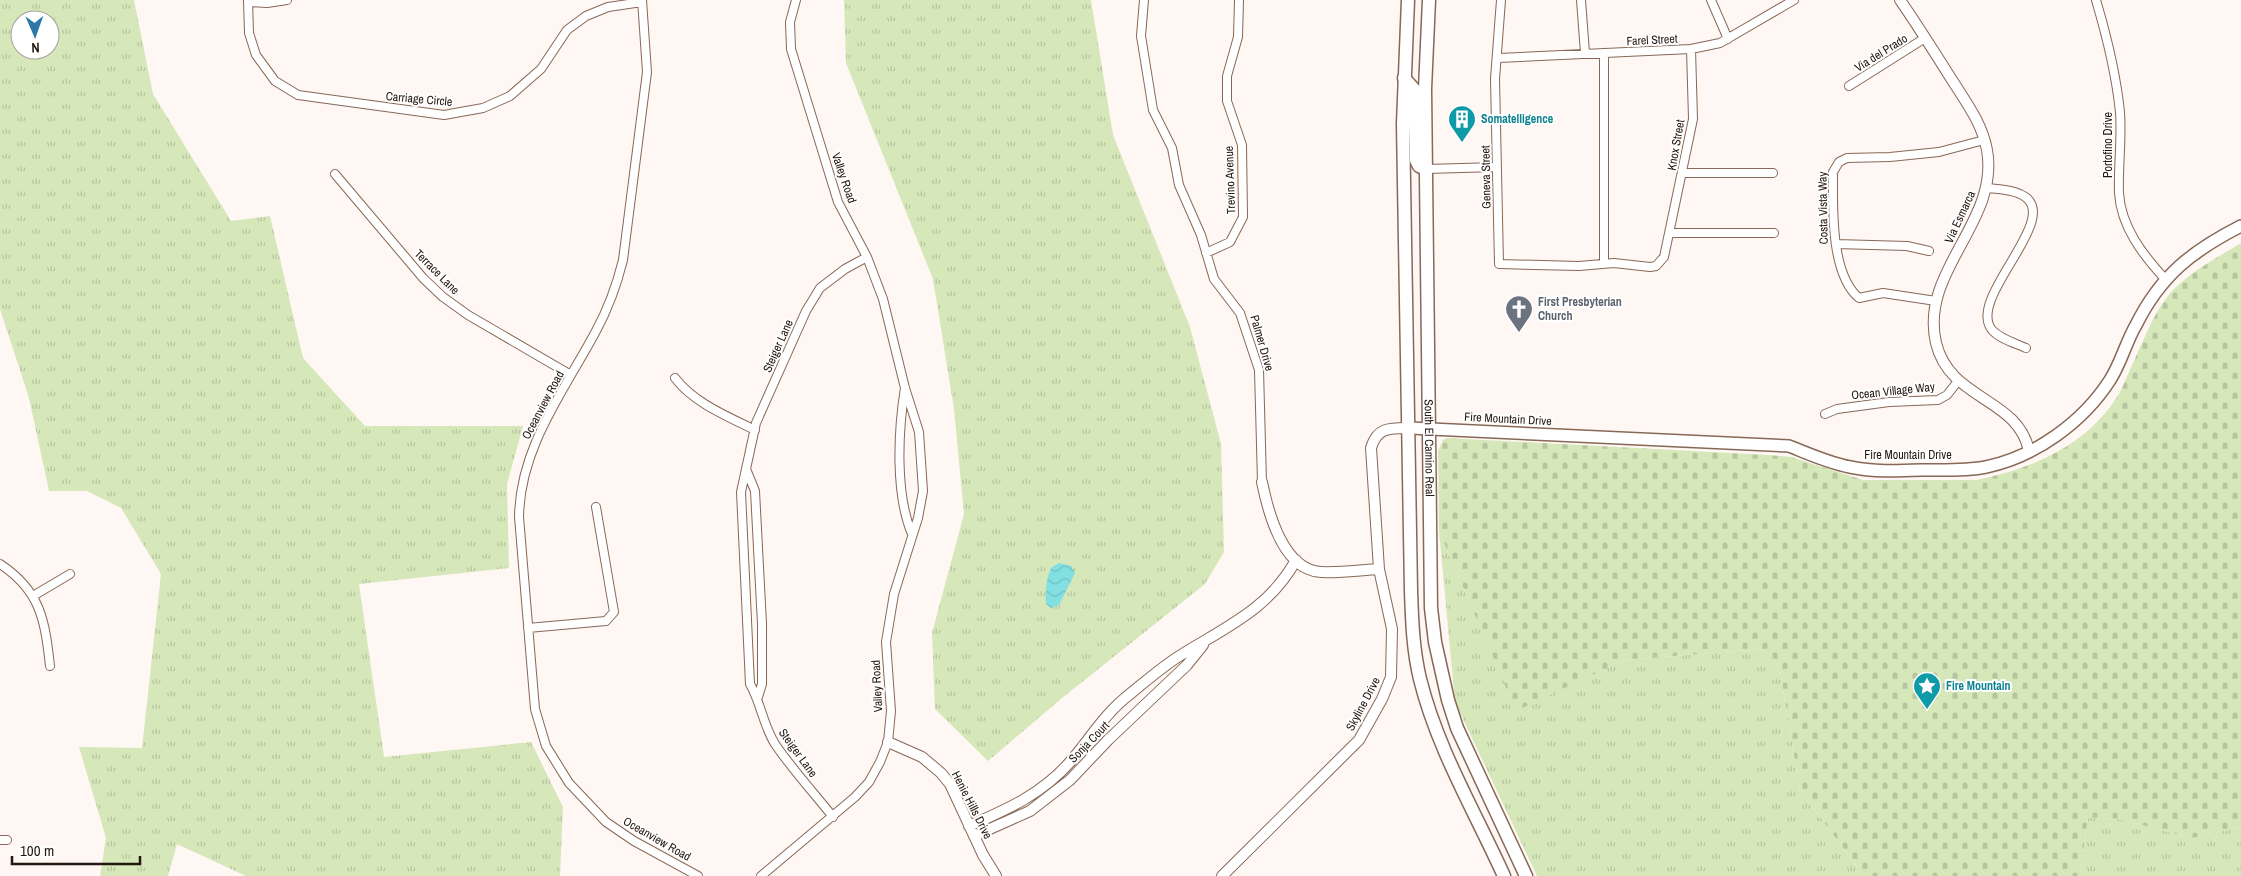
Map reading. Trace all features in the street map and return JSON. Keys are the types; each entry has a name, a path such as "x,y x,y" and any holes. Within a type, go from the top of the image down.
{"main road":[{"name":"South El Camino Real","path":"1408,0 1404,78 1410,428 1410,591 1414,641 1420,678 1429,711 1504,876"},
{"name":"South El Camino Real","path":"1429,0 1426,62 1426,169 1431,608 1441,675 1458,728 1526,876"},
{"path":"1404,78 1414,89 1416,160 1419,166 1426,169"},
{"name":"Fire Mountain Drive","path":"1410,428 1789,446 1830,462 1877,471 1975,469 2015,458 2029,451 2066,428 2085,411 2111,379 2135,326 2154,292 2187,258 2204,246 2241,226"}],"street":[{"path":"249,1 267,3 287,0"},
{"name":"Valley Road","path":"761,876 833,817 869,782 880,762 888,742 891,711 886,642 894,594 918,518 923,490 919,432 905,388 883,299 867,257 838,202 791,49 790,22 796,0"},
{"name":"Palmer Drive","path":"1144,0 1140,36 1153,110 1172,148 1179,185 1201,235 1214,279 1240,313 1259,370 1262,482 1280,539 1290,557 1306,568 1320,572 1378,569"},
{"name":"Trevino Avenue","path":"1206,254 1230,242 1244,217 1242,145 1227,101 1227,76 1238,37 1239,0"},
{"name":"Geneva Street","path":"1501,0 1495,80 1499,264 1579,266 1604,263"},
{"path":"1581,0 1585,53"},
{"path":"1711,0 1728,39"},
{"name":"Farel Street","path":"1498,58 1691,49 1720,43 1794,0"},
{"path":"1900,0 1978,121 1984,140"},
{"name":"Portofino Drive","path":"2096,0 2112,53 2118,91 2121,135 2119,194 2122,210 2135,242 2149,262 2165,279"},
{"name":"Carriage Circle","path":"249,1 249,33 256,55 275,81 298,95 444,115 483,108 510,96 541,69 568,30 586,16 608,7 642,1"},
{"name":"Oceanview Road","path":"642,1 647,72 624,260 616,286 597,330 535,440 519,500 535,709 546,746 568,783 606,822 634,841 698,876"},
{"name":"Via del Prado","path":"1850,86 1926,38"},
{"name":"Knox Street","path":"1604,263 1656,266 1664,257 1692,119 1691,49"},
{"path":"1604,53 1604,263"},
{"name":"Via Esmarca","path":"1936,300 1945,273 1984,199 1988,159 1984,140"},
{"name":"Costa Vista Way","path":"1936,300 1883,293 1859,298 1851,292 1836,252 1833,172 1839,162 1848,158 1890,158 1938,152 1984,140"},
{"path":"1426,169 1497,167"},
{"path":"1682,173 1773,173"},
{"name":"Terrace Lane","path":"335,174 422,278 443,297 468,315 572,375"},
{"path":"1986,188 2020,194 2029,202 2033,210 2031,226 1989,302 1989,322 1992,329 1999,335 2026,348"},
{"path":"1670,234 1774,233"},
{"path":"1836,244 1908,246 1929,251"},
{"name":"Steiger Lane","path":"833,817 775,743 762,719 758,696 750,684 742,492 755,430 811,303 820,288 845,269 867,257"},
{"path":"1936,300 1933,313 1936,344 1945,364 1958,381 1969,391 2009,416 2027,441 2029,451"},
{"path":"675,378 684,390 694,397 755,430"},
{"name":"Ocean Village Way","path":"1825,414 1837,409 1863,405 1938,400 1947,395 1958,381"},
{"name":"Valley Road","path":"905,388 902,408 902,482 905,517 912,534"},
{"name":"Skyline Drive","path":"1222,876 1359,740 1382,699 1391,677 1393,658 1392,630 1378,569 1371,448 1374,437 1387,428 1410,428"},
{"name":"Steiger Lane","path":"746,469 755,492 762,624 762,684 758,696"},
{"path":"528,628 606,621 614,612 596,507"},
{"name":"Sonja Court","path":"969,826 1018,804 1048,785 1071,761 1110,712 1181,655 1205,642 1260,605 1285,580 1296,560"},
{"path":"0,564 20,580 34,596 46,631 50,666"},
{"path":"34,596 70,574"},
{"name":"Sonja Court","path":"974,836 1030,811 1070,780 1108,740 1187,665 1205,642"},
{"name":"Henie Hills Drive","path":"888,742 922,757 941,772 950,784 969,826 996,876"}],"green space":[{"path":"0,0 134,0 153,94 231,221 270,216 303,358 365,426 523,426 507,484 509,568 359,584 384,757 531,742 563,807 560,876 246,876 177,844 168,876 100,876 106,838 79,747 142,748 161,574 121,508 87,491 49,491 29,398 0,309"},
{"path":"844,0 1091,0 1113,135 1190,327 1221,444 1224,552 1205,584 1062,698 988,761 935,709 932,633 964,514 954,409 933,279 846,63"},
{"path":"2241,243 2241,827 2192,838 2119,819 2088,817 2080,876 1864,876 1800,790 1780,671 1773,657 1761,649 1624,660 1516,711 1439,531 1438,451 1443,440 1447,438 1791,457 1863,480 1976,480 1997,475 2039,461 2076,440 2093,426 2108,410 2120,392 2152,323 2168,296 2190,275"},
{"path":"1439,531 1516,710 1624,660 1761,649 1773,657 1780,671 1800,790 1864,876 1537,876 1455,702"},
{"path":"2088,817 2119,819 2192,838 2241,827 2241,876 2080,876"}],"water":[{"path":"1059,563 1071,566 1075,573 1059,605 1051,608 1046,604 1047,580 1052,567"}],"place":[{"name":"Somatelligence","path":"1462,143"},
{"name":"First Presbyterian Church","path":"1519,333"},
{"name":"Fire Mountain","path":"1927,710"}]}
